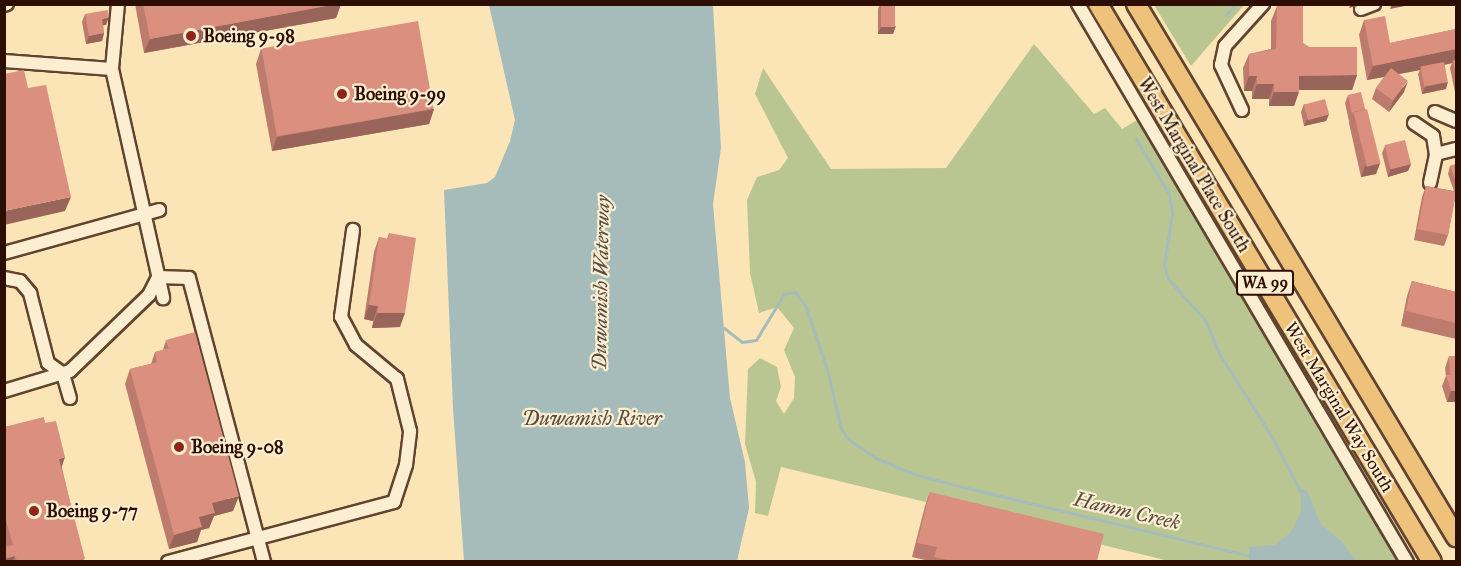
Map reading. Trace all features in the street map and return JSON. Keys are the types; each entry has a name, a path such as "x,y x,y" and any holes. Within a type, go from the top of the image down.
{"highway":[{"name":"West Marginal Way South","path":"1098,4 1432,561"},
{"name":"West Marginal Way South","path":"1136,4 1456,537"}],"street":[{"path":"118,4 112,69 163,298"},
{"name":"West Marginal Place South","path":"1078,4 1407,561"},
{"path":"1242,110 1221,65 1225,46 1263,4"},
{"path":"1361,9 1374,4"},
{"path":"4,61 112,69"},
{"path":"1435,112 1456,121"},
{"path":"1414,123 1433,136 1436,154 1430,183"},
{"path":"1436,154 1456,149"},
{"path":"4,253 159,210"},
{"path":"168,561 394,502 406,465 410,431 397,379 356,345 341,317 353,230"},
{"path":"4,390 63,374 149,295 158,277"},
{"path":"158,277 189,278 264,561"},
{"path":"4,278 20,281 30,293 48,363 63,374 70,398"}],"green space":[{"path":"1154,5 1244,5 1191,66"},
{"path":"1034,44 1094,114 1105,108 1122,129 1137,120 1398,561 1169,561 781,467 768,516 755,513 756,482 745,444 748,369 760,358 777,367 781,387 776,401 784,414 794,398 795,377 784,350 794,328 777,307 759,313 750,273 747,200 757,177 779,170 788,158 755,94 763,68 831,169 946,168"}],"water":[{"name":"Duwamish River","path":"489,5 713,5 721,148 713,204 730,398 745,462 749,508 737,561 464,561 453,408 444,190 487,183 495,177 510,141 515,120"},
{"path":"1301,489 1307,491 1321,524 1341,541 1357,561 1249,561 1249,547 1275,545 1291,532 1301,511"}],"building":[{"path":"143,4 337,4 150,39"},
{"path":"881,4 895,4 895,27 881,27"},
{"path":"1303,5 1303,43 1309,47 1357,47 1357,75 1299,76 1299,92 1274,92 1274,84 1257,84 1257,76 1249,76 1249,54 1276,49 1277,6"},
{"path":"108,10 109,17 102,19 104,33 89,36 85,14"},
{"path":"1385,16 1390,43 1456,29 1456,49 1373,66 1364,20"},
{"name":"Boeing 9-99","path":"418,21 433,109 277,136 261,49"},
{"path":"1453,60 1456,60 1456,77"},
{"path":"1444,62 1448,82 1424,86 1420,67"},
{"path":"1391,68 1408,81 1393,101 1376,88"},
{"path":"24,70 28,88 46,85 71,197 4,211 4,74"},
{"path":"1361,92 1365,109 1352,114 1348,95"},
{"path":"1325,99 1329,114 1308,120 1304,105"},
{"path":"1367,109 1381,163 1367,167 1353,112"},
{"path":"1405,140 1411,164 1391,169 1385,145"},
{"path":"1456,164 1456,182 1450,166"},
{"path":"1426,186 1456,192 1448,235 1418,229"},
{"path":"389,233 416,238 405,313 377,313 378,306 369,305 379,237 388,239"},
{"path":"1412,281 1456,292 1456,323 1406,311"},
{"name":"Boeing 9-08","path":"195,332 239,496 212,503 215,513 199,517 202,527 174,535 130,369 157,362 155,352 169,348 166,340"},
{"path":"1449,356 1456,356 1456,391 1451,391 1446,375 1450,375"},
{"name":"Boeing 9-77","path":"44,417 45,423 56,421 65,457 59,459 85,559 17,561 15,556 4,559 4,547 13,545 4,514 4,427"},
{"path":"930,492 1104,534 1097,561 954,561 934,557 937,547 917,543"}],"waterway":[{"name":"Hamm Creek","path":"1226,15 1235,4"},
{"name":"Hamm Creek","path":"1136,139 1169,194 1172,214 1164,265 1168,279 1205,320 1220,355 1272,437 1302,495"},
{"name":"Hamm Creek","path":"724,328 742,342 756,340 784,294 795,292 805,305 827,369 841,428 848,439 876,458 914,474 963,487 1250,556"}],"place":[{"name":"Boeing 9-98","path":"191,36"},
{"name":"Boeing 9-99","path":"342,94"},
{"name":"Boeing 9-08","path":"179,447"},
{"name":"Boeing 9-77","path":"34,511"}],"water label":[{"name":"Duwamish Waterway","path":"601,283"}]}
